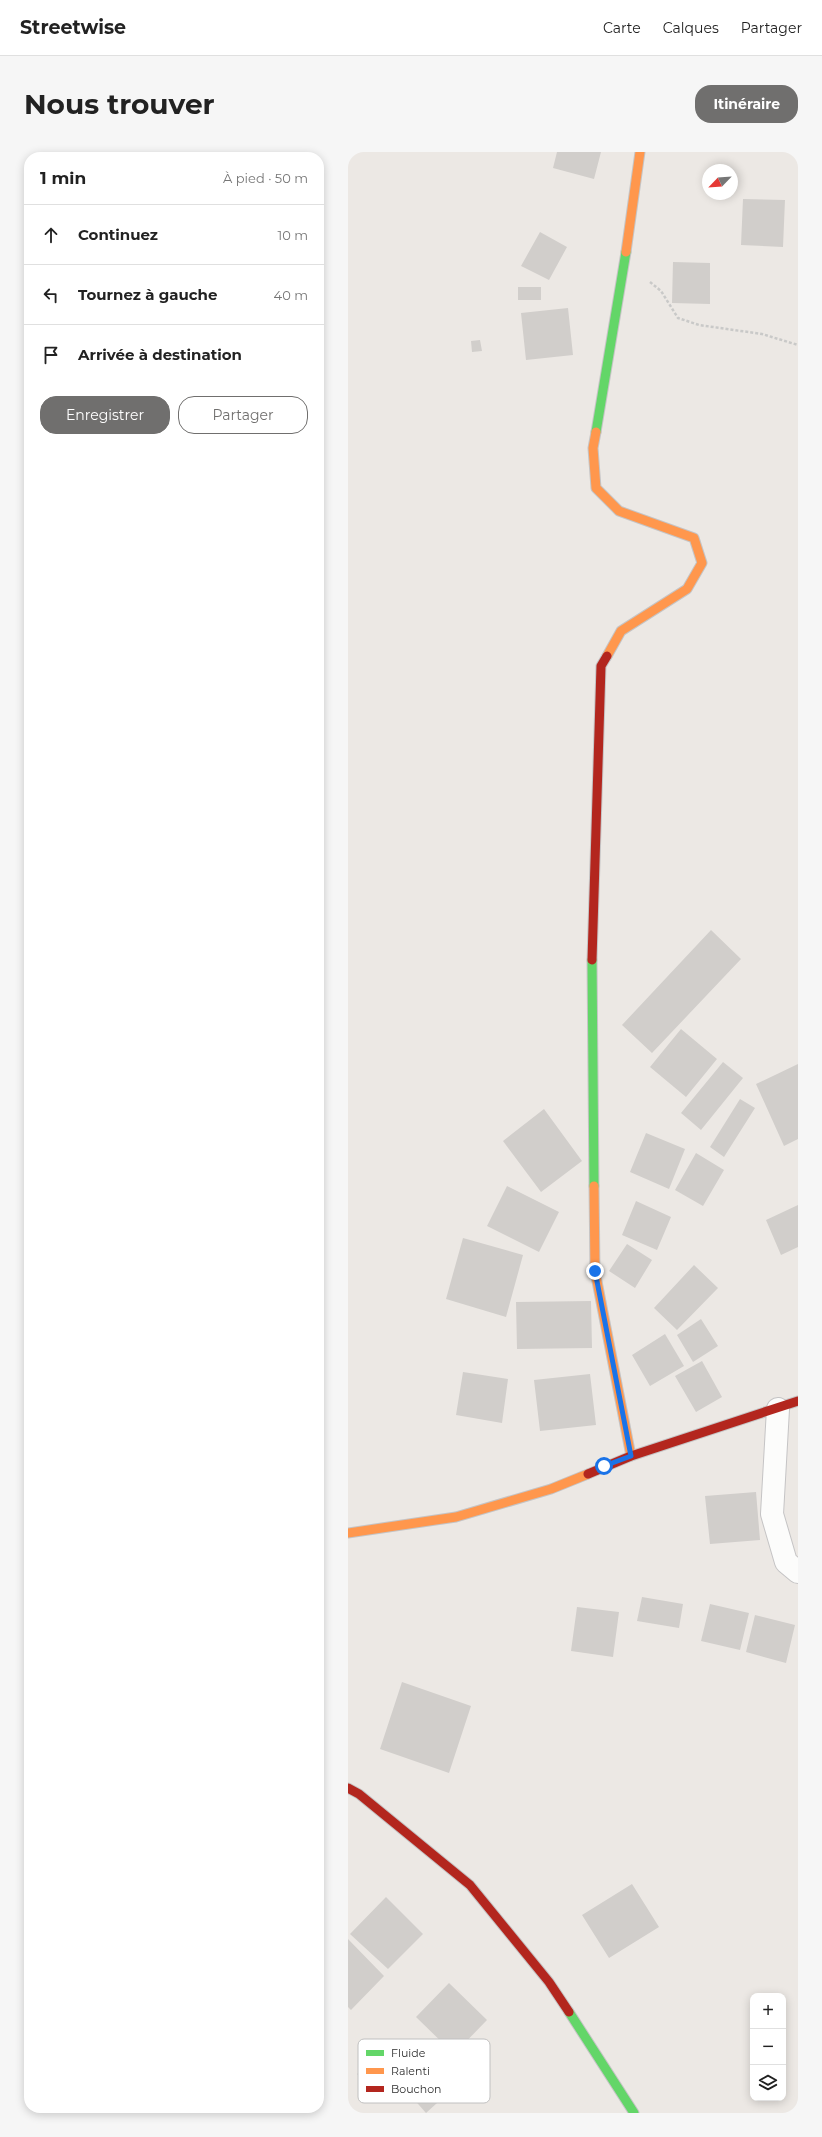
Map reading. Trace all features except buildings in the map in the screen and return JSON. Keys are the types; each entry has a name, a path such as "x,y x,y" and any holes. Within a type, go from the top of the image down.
{"street":[{"path":"631,1456 595,1271 592,950 601,666 621,631 687,589 702,564 694,538 619,511 596,488 593,448 622,283 640,152"},
{"path":"348,1533 456,1517 551,1489 631,1456 778,1409 798,1401"},
{"path":"778,1409 772,1514 786,1562 798,1572"},
{"path":"348,1788 359,1794 470,1884 549,1982 634,2113"}],"path":[{"path":"622,283 643,277 662,291 678,318 699,325 762,334 798,345"}],"traffic: fast":[{"path":"596,432 626,252"},
{"path":"592,960 594,1186"},
{"path":"569,2012 634,2113"}],"traffic: slow":[{"path":"626,252 640,152"},
{"path":"596,432 593,448 596,488 619,511 694,538 702,563 687,589 621,631 607,656"},
{"path":"594,1186 595,1271 631,1456"},
{"path":"348,1533 456,1517 551,1489 588,1474"}],"traffic: jam":[{"path":"592,960 601,666 607,656"},
{"path":"588,1474 631,1456 798,1401"},
{"path":"348,1788 359,1794 470,1885 549,1982 569,2012"}],"route":[{"path":"595,1271 631,1456 604,1466"}]}
